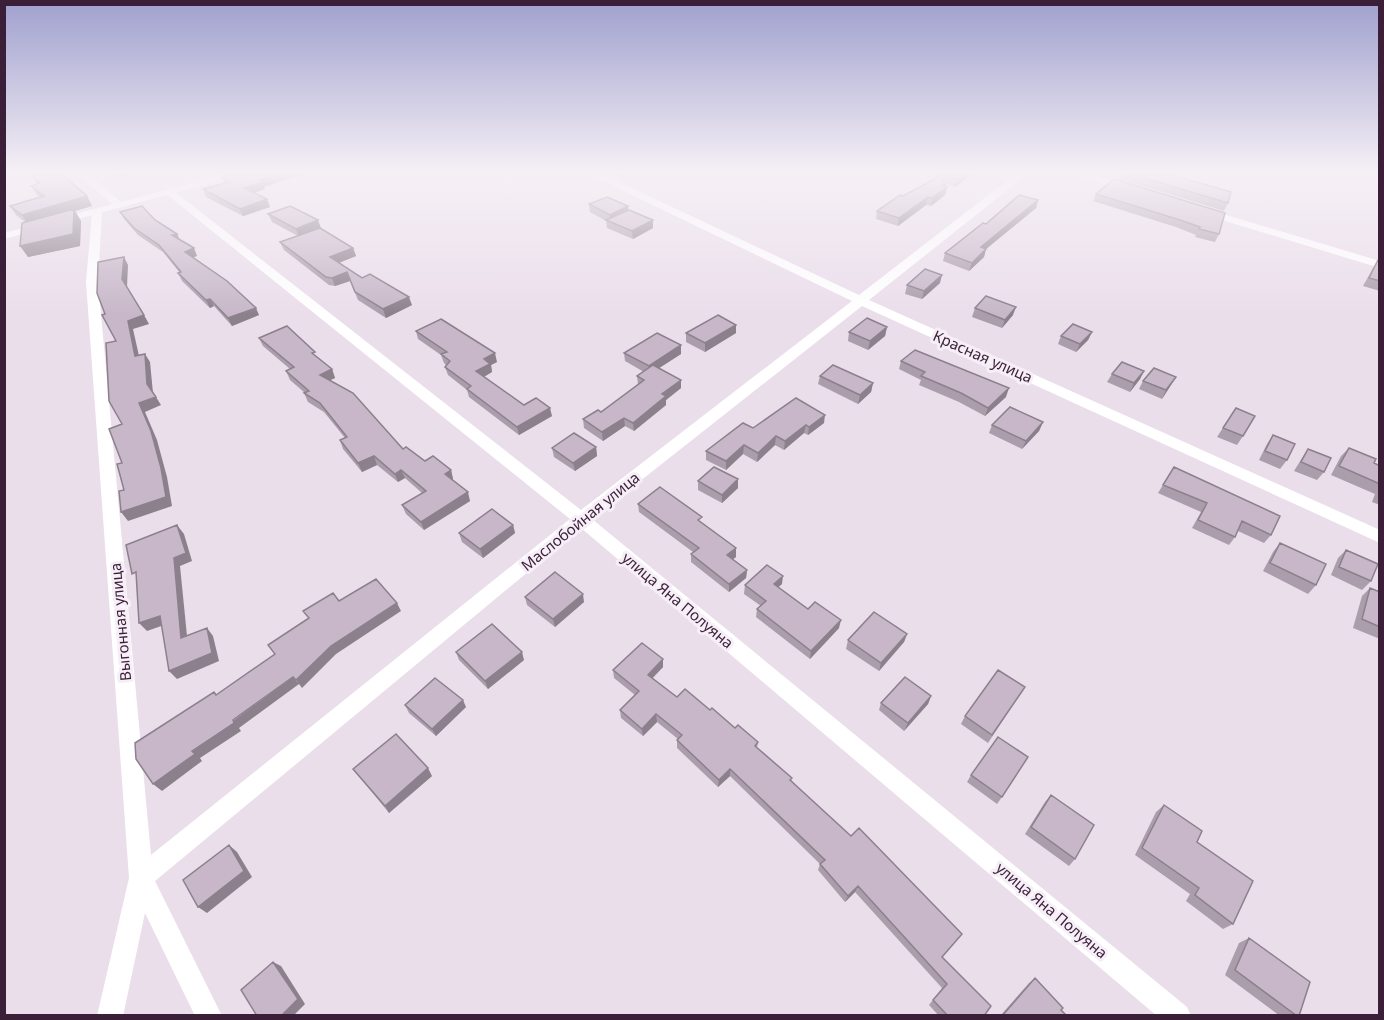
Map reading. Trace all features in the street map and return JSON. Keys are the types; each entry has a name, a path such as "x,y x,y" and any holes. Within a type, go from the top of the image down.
{"street":[{"path":"4,236 70,220"},
{"name":"Выгонная улица","path":"97,220 92,282 141,878 209,1016"},
{"name":"улица Яна Полуяна","path":"204,220 581,519 1178,1016"},
{"name":"Красная улица","path":"689,220 859,300 1380,537"},
{"name":"Маслобойная улица","path":"141,878 581,519 963,220"},
{"path":"1230,220 1380,265"},
{"path":"110,1016 141,878"}],"building":[{"path":"35,220 74,220 73,234 20,246 22,223"},
{"path":"127,220 155,220 177,234 172,235 194,248 185,252 227,281 256,308 228,318 210,299 206,300 178,273 181,272 159,245 134,228"},
{"path":"278,220 318,220 296,229"},
{"path":"606,220 652,220 653,220 632,231"},
{"path":"991,220 1014,220 981,247 986,249 972,263 945,253 983,223 986,224"},
{"path":"1180,220 1223,220 1219,234 1199,229 1200,227"},
{"path":"320,228 353,248 330,257 362,278 370,274 409,297 383,309 355,292 347,272 332,278 326,277 280,242"},
{"path":"124,257 122,279 144,315 128,321 135,356 145,354 147,384 156,397 139,403 151,431 166,497 121,512 119,491 124,490 117,464 122,463 109,429 122,424 109,401 106,343 116,341 102,315 105,314 97,293 98,262"},
{"path":"1380,260 1380,281 1369,278"},
{"path":"925,269 942,275 924,291 907,285"},
{"path":"986,296 1016,307 1005,320 975,308"},
{"path":"718,315 736,325 705,343 686,333"},
{"path":"867,318 887,327 870,341 849,332"},
{"path":"441,319 495,353 484,359 490,364 476,371 524,405 536,398 550,408 517,427 467,389 471,386 445,367 450,361 441,354 447,352 416,331"},
{"path":"1073,324 1092,332 1080,344 1061,336"},
{"path":"287,326 315,352 312,353 332,369 320,375 353,393 403,449 406,447 425,461 433,456 451,470 445,474 468,492 421,522 402,505 426,491 401,470 395,474 374,456 358,463 340,440 347,437 320,403 304,393 309,391 286,371 294,367 259,338"},
{"path":"657,333 681,345 649,366 624,353"},
{"path":"915,350 1009,388 988,408 961,393 921,376 925,372 901,361"},
{"path":"1122,362 1144,371 1134,383 1112,374"},
{"path":"653,365 681,380 662,394 666,396 633,423 624,418 602,432 583,419 598,410 601,412 644,380 637,376"},
{"path":"833,365 873,383 860,395 820,376"},
{"path":"1154,368 1176,377 1166,390 1143,381"},
{"path":"796,398 825,415 809,427 806,425 785,441 776,436 758,453 744,445 726,461 706,451 743,423 753,428"},
{"path":"1010,407 1043,422 1026,441 992,425"},
{"path":"1236,408 1255,416 1243,436 1223,428"},
{"path":"574,433 596,447 573,463 552,448"},
{"path":"1273,435 1295,444 1287,460 1265,451"},
{"path":"1349,448 1376,459 1374,463 1380,466 1380,484 1339,466"},
{"path":"1308,449 1331,458 1324,472 1301,462"},
{"path":"714,467 738,479 722,495 698,481"},
{"path":"1174,467 1280,516 1271,535 1242,521 1235,537 1198,520 1207,503 1163,485"},
{"path":"660,487 702,517 698,520 736,548 727,555 747,570 729,584 691,554 699,548 638,504"},
{"path":"492,509 513,525 480,549 459,533"},
{"path":"177,525 186,553 174,558 181,638 207,628 212,653 169,671 160,616 139,623 136,572 132,574 126,545"},
{"path":"1280,543 1326,564 1316,585 1270,563"},
{"path":"1346,550 1378,564 1371,581 1339,567"},
{"path":"767,565 783,576 774,584 808,609 815,602 841,620 811,651 757,609 766,601 745,585"},
{"path":"555,572 583,594 553,619 525,597"},
{"path":"376,579 397,603 331,646 296,680 293,677 233,720 234,723 192,751 195,754 153,784 136,759 135,743 214,692 216,695 275,654 268,645 309,618 303,611 333,593 339,601"},
{"path":"1370,588 1380,592 1380,627 1362,619"},
{"path":"874,612 907,634 881,663 848,640"},
{"path":"492,624 522,652 485,681 456,652"},
{"path":"642,643 663,659 648,675 677,697 685,689 735,728 738,725 758,742 755,746 792,778 790,780 851,836 859,828 962,934 942,957 991,1006 984,1016 948,1016 933,1000 947,984 858,886 848,896 820,864 825,860 730,769 719,780 677,740 682,735 656,714 642,729 620,710 639,691 613,670"},
{"path":"998,670 1025,687 992,735 965,716"},
{"path":"905,677 931,696 908,723 881,703"},
{"path":"435,678 463,700 432,729 405,705"},
{"path":"396,734 428,768 385,806 353,769"},
{"path":"998,737 1028,757 1002,797 971,775"},
{"path":"1051,795 1094,825 1075,859 1031,827"},
{"path":"1164,805 1202,831 1197,842 1253,881 1233,924 1195,895 1199,888 1142,848"},
{"path":"229,845 244,871 198,907 183,880"},
{"path":"1249,938 1310,982 1299,1016 1235,970"},
{"path":"273,962 298,999 281,1016 257,1016 241,990"},
{"path":"1035,978 1063,1008 1061,1010 1067,1016 1002,1016"}]}
